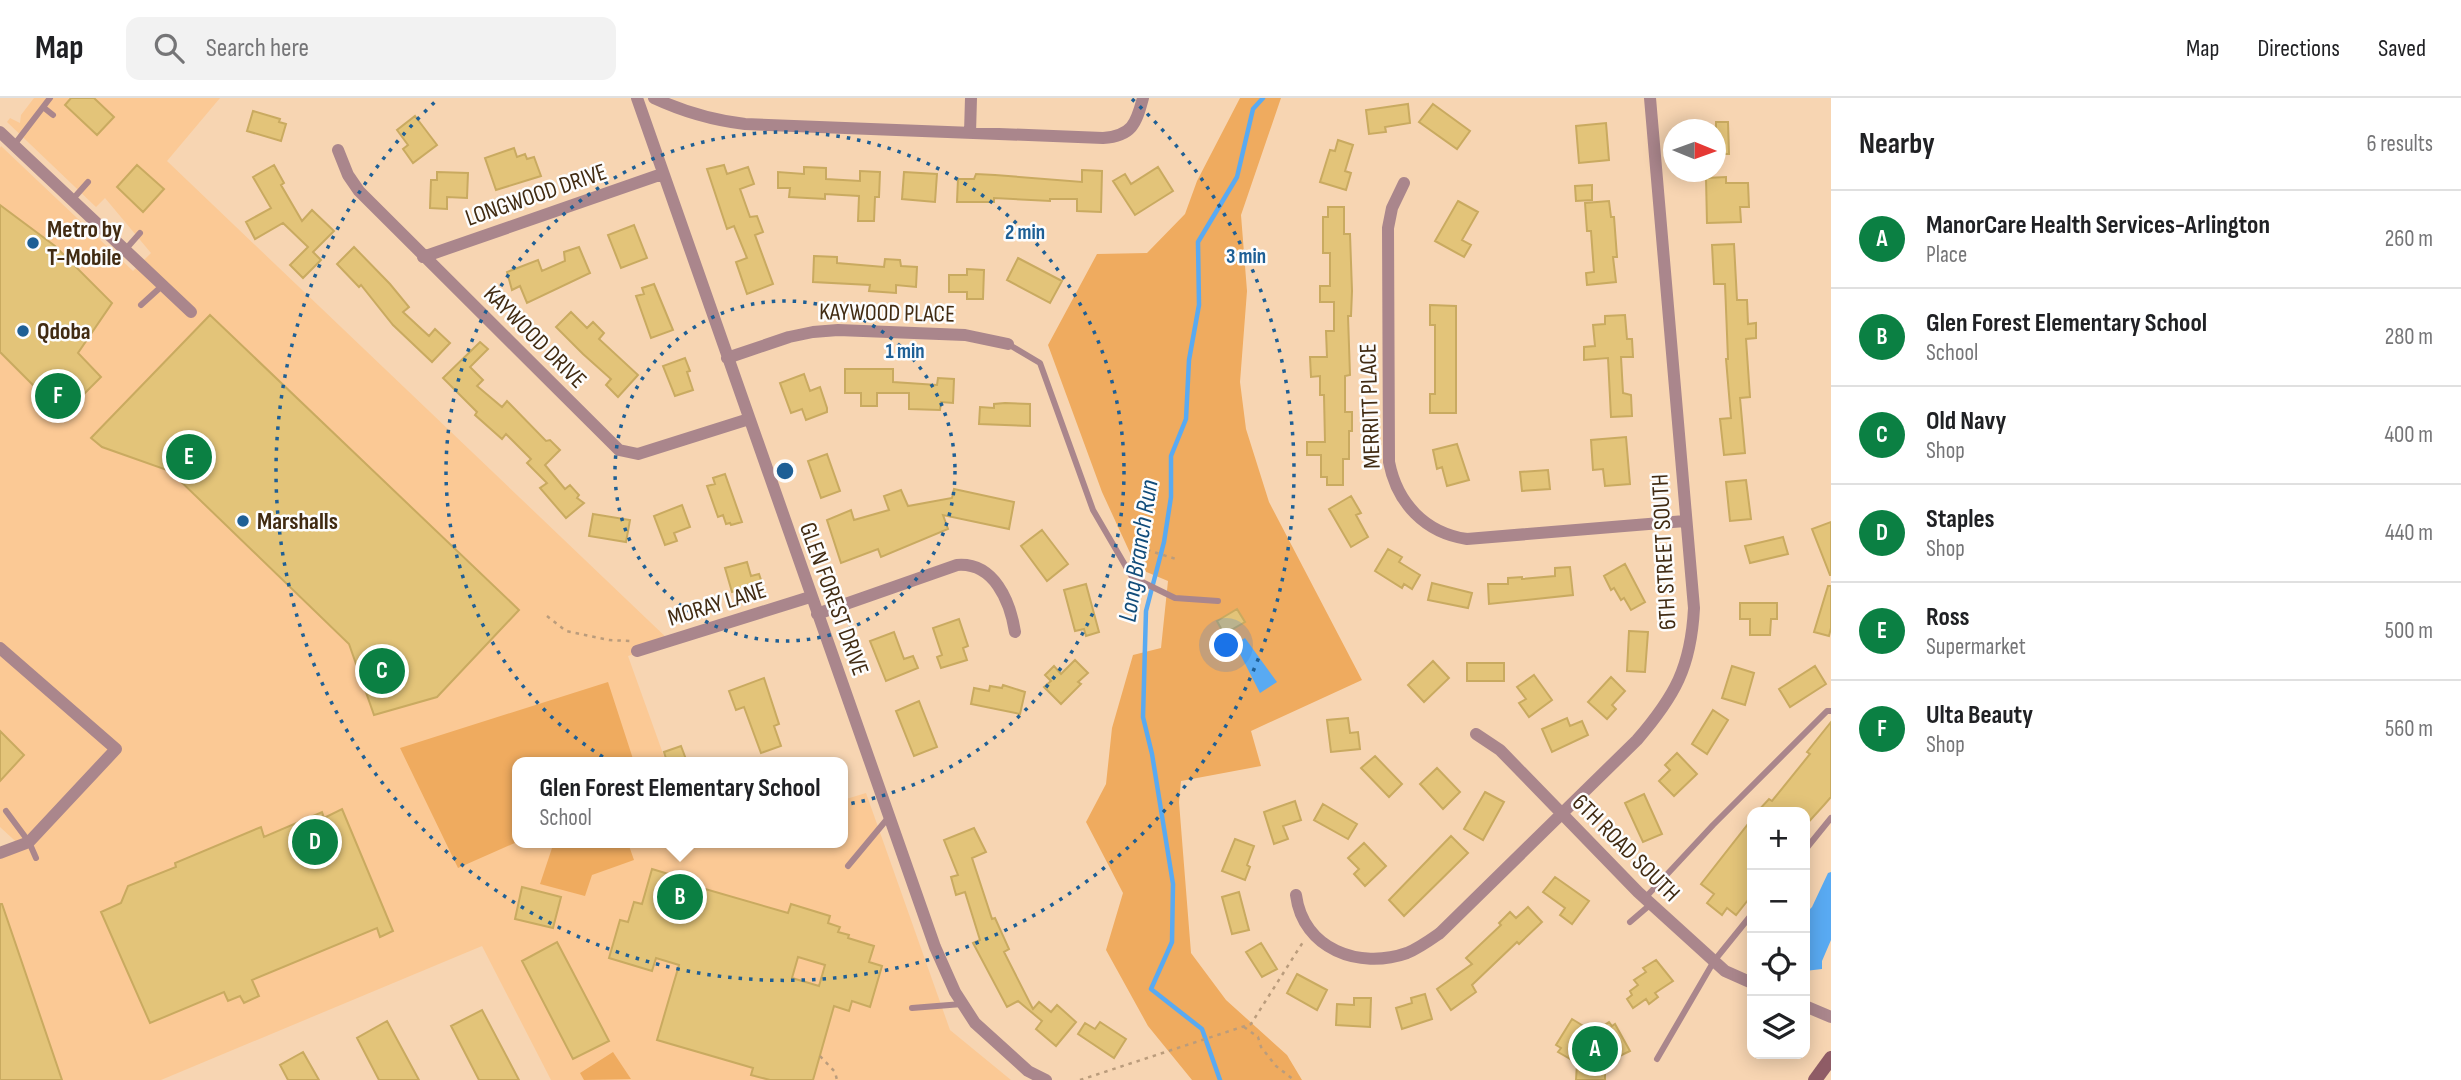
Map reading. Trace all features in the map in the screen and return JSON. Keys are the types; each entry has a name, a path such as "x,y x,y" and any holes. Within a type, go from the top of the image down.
{"main road":[{"path":"1815,1080 1831,1058"}],"street":[{"name":"GLEN FOREST DRIVE","path":"636,98 935,947 962,1004 975,1023 1028,1071 1046,1080"},
{"path":"654,98 682,111 715,120 745,124 1114,137 1133,126 1143,98"},
{"path":"970,133 971,98"},
{"name":"6TH STREET SOUTH","path":"1310,932 1321,943 1350,956 1389,957 1408,952 1440,933 1637,740 1658,716 1673,694 1680,677 1693,631 1694,608 1650,98"},
{"path":"0,132 191,312"},
{"name":"KAYWOOD DRIVE","path":"338,150 348,175 359,191 627,460 638,454 749,419"},
{"name":"LONGWOOD DRIVE","path":"424,257 662,174"},
{"name":"MERRITT PLACE","path":"1404,183 1392,208 1388,228 1390,462 1392,478 1400,497 1410,510 1438,531 1467,539 1685,521"},
{"name":"KAYWOOD PLACE","path":"727,358 789,337 838,330 965,335 1008,344"},
{"path":"817,614 966,564 976,567 995,582 1006,598 1015,632"},
{"name":"MORAY LANE","path":"637,652 810,597"},
{"path":"0,648 116,749 29,842 0,853"},
{"name":"6TH ROAD SOUTH","path":"1476,734 1500,750 1648,901 1725,971 1747,981"},
{"path":"1296,895 1303,920 1310,932"},
{"path":"1810,1008 1831,1017"}],"lane":[{"path":"14,145 50,98"},
{"path":"43,107 53,115"},
{"path":"72,200 88,182"},
{"path":"125,250 139,233"},
{"path":"141,305 163,285"},
{"path":"1008,344 1040,363 1093,510 1132,578 1175,598 1218,601"},
{"path":"1630,922 1722,816 1827,711 1831,711"},
{"path":"6,811 29,842 36,858"},
{"path":"848,866 889,816"},
{"path":"1810,844 1831,818"},
{"path":"1657,1059 1714,961 1747,920"},
{"path":"912,1008 962,1004"}],"path":[{"path":"1147,551 1176,559"},
{"path":"547,616 566,631 609,640 631,641 637,652"},
{"path":"1080,1080 1251,1024 1310,932"},
{"path":"1243,1027 1258,1037 1261,1047 1276,1066 1294,1080"},
{"path":"820,1056 835,1072 836,1080"}],"shaded area":[{"path":"34,98 220,98 167,161 671,642 628,656 664,757 512,757 512,848 848,848 848,798 866,793 950,1030 1011,1080 551,1080 482,946 161,1080 0,1080 0,858 24,849 0,827 1,146 133,271 151,253 105,198 96,207 7,122 10,118 20,123 21,115"},
{"path":"1240,98 1281,98 1241,215 1247,291 1240,382 1246,429 1269,502 1362,680 1251,731 1261,766 1181,781 1179,802 1191,953 1226,1000 1287,1055 1302,1080 1192,1080 1148,1026 1106,950 1123,893 1086,822 1106,784 1112,728 1133,655 1161,648 1168,581 1137,568 1102,492 1048,345 1097,254 1147,253 1185,214 1197,181"},
{"path":"608,682 632,757 512,757 512,844 458,868 400,748"},
{"path":"552,848 630,848 634,860 592,875 585,896 540,884"},
{"path":"613,1052 631,1079 584,1080 580,1073"}],"water":[{"path":"1245,638 1277,682 1260,693 1235,644"},
{"path":"1831,872 1831,940 1822,961 1822,969 1810,970 1810,909 1828,873"}],"building":[{"path":"71,98 94,98 114,117 97,135 65,105"},
{"path":"1408,104 1410,123 1385,127 1386,132 1369,134 1366,110"},
{"path":"1433,104 1470,131 1457,149 1419,122"},
{"path":"253,111 280,119 279,122 286,124 281,141 247,131"},
{"path":"415,116 437,145 413,163 403,149 408,145 397,130"},
{"path":"1726,122 1728,122 1729,154 1726,154"},
{"path":"1606,123 1609,160 1579,163 1576,126"},
{"path":"1338,140 1353,145 1345,171 1351,173 1346,190 1320,182 1330,150 1335,151"},
{"path":"514,148 517,157 525,154 527,159 534,157 541,176 496,190 485,158"},
{"path":"137,165 164,189 143,212 117,187"},
{"path":"274,165 284,183 281,185 302,221 312,210 334,231 313,252 321,260 303,278 290,265 308,247 283,223 255,239 246,222 271,208 253,177"},
{"path":"724,165 727,174 748,167 754,184 740,189 750,217 757,216 763,232 755,235 773,284 747,294 736,262 747,258 734,226 727,229 707,169"},
{"path":"804,167 826,168 826,179 860,181 860,171 880,172 874,221 858,221 859,196 825,194 825,199 789,197 790,188 778,188 778,172 804,174"},
{"path":"1158,167 1173,191 1135,215 1113,181 1125,174 1131,184"},
{"path":"1082,170 1102,171 1101,212 1077,211 1077,199 1050,201 994,198 994,202 957,202 958,179 974,179 976,174 1082,182"},
{"path":"437,172 468,173 467,198 447,197 447,209 430,208 431,180 437,180"},
{"path":"904,172 937,174 935,202 902,199"},
{"path":"1706,182 1748,183 1749,207 1740,207 1741,222 1707,223"},
{"path":"1592,185 1592,200 1576,201 1575,186"},
{"path":"1458,201 1478,212 1462,240 1471,245 1464,257 1435,241"},
{"path":"1609,201 1611,217 1614,217 1617,257 1613,257 1616,282 1587,285 1586,273 1594,272 1591,231 1587,231 1585,203"},
{"path":"0,205 55,246 112,303 78,353 101,377 63,415 0,352"},
{"path":"1328,207 1344,207 1344,234 1350,234 1350,375 1345,376 1345,412 1352,412 1352,431 1349,431 1349,459 1343,459 1343,485 1327,485 1327,477 1321,477 1321,455 1307,455 1307,442 1325,442 1324,395 1320,395 1320,376 1311,377 1310,357 1327,357 1326,331 1334,331 1334,302 1320,302 1320,286 1330,286 1330,253 1323,253 1323,217 1328,217"},
{"path":"634,225 647,258 621,268 608,235"},
{"path":"1734,244 1737,300 1747,300 1748,324 1756,323 1756,338 1746,339 1750,397 1740,398 1745,453 1724,455 1720,419 1731,418 1726,359 1725,284 1714,284 1712,245"},
{"path":"354,247 409,307 403,312 429,336 435,329 450,343 432,362 393,325 361,285 359,287 337,264"},
{"path":"579,247 590,273 527,303 520,286 512,290 507,272 538,260 542,271 565,261 564,252"},
{"path":"814,256 837,257 837,263 884,267 885,259 900,260 901,266 917,267 916,287 896,285 896,293 869,291 870,285 813,282"},
{"path":"1018,258 1062,281 1050,303 1007,280"},
{"path":"967,269 984,270 983,299 967,299 967,292 949,292 949,275 967,275"},
{"path":"654,284 673,330 651,338 636,296 644,294 642,288"},
{"path":"1430,305 1456,306 1456,413 1430,413 1430,394 1435,394 1435,325 1430,325"},
{"path":"571,312 587,328 593,322 604,333 599,339 638,375 618,397 606,385 611,379 556,327"},
{"path":"210,315 519,610 437,697 374,715 349,644 170,471 102,447 91,438"},
{"path":"1625,315 1627,339 1632,339 1633,357 1621,357 1623,393 1631,395 1632,416 1611,417 1608,358 1584,360 1584,347 1595,346 1593,325 1605,324 1605,316"},
{"path":"480,342 488,349 470,367 483,380 477,386 502,407 507,401 546,441 550,440 560,450 545,465 565,489 570,485 579,495 577,498 584,503 566,518 540,488 547,483 527,463 531,459 506,434 502,439 475,415 477,412 443,378"},
{"path":"685,358 693,390 675,396 663,366"},
{"path":"845,369 893,369 893,382 937,385 938,378 954,379 953,403 941,402 940,410 909,409 909,393 877,393 877,406 861,406 861,393 845,393"},
{"path":"804,374 810,391 820,387 827,408 827,412 806,420 802,409 791,413 780,383"},
{"path":"994,404 1030,404 1030,426 979,424 980,407 994,408"},
{"path":"1626,437 1630,484 1605,486 1603,469 1593,470 1591,440"},
{"path":"1457,444 1469,480 1447,486 1442,467 1437,469 1433,450"},
{"path":"827,454 840,491 821,498 808,461"},
{"path":"1548,470 1550,489 1522,491 1520,472"},
{"path":"725,474 742,522 731,525 726,524 723,515 718,517 707,486 715,484 713,478"},
{"path":"1746,480 1751,519 1730,521 1726,482"},
{"path":"954,489 1014,502 1009,529 943,515 948,529 881,557 878,549 841,563 827,520 851,510 854,520 889,510 884,496 901,490 908,506 952,498"},
{"path":"1351,496 1361,513 1356,515 1368,537 1351,547 1329,509"},
{"path":"682,505 690,527 674,533 677,541 665,545 654,516"},
{"path":"593,514 630,520 626,542 589,536"},
{"path":"1831,522 1831,575 1830,575 1812,529"},
{"path":"1042,530 1068,564 1047,581 1021,546"},
{"path":"1783,537 1788,554 1750,563 1745,546"},
{"path":"1388,549 1402,557 1399,562 1420,575 1412,589 1404,584 1402,588 1375,571"},
{"path":"747,562 751,576 759,574 765,592 742,599 739,590 732,592 725,568"},
{"path":"1625,564 1645,602 1631,610 1614,588 1611,590 1604,576"},
{"path":"1570,567 1573,595 1489,604 1488,584 1508,584 1508,578 1555,576 1555,568"},
{"path":"1432,583 1472,593 1468,608 1428,600"},
{"path":"1086,584 1099,632 1086,636 1084,629 1075,631 1064,590"},
{"path":"1828,586 1831,586 1829,636 1814,632"},
{"path":"1740,603 1777,603 1777,619 1771,619 1770,635 1750,635 1750,619 1740,619"},
{"path":"1237,609 1245,622 1224,634 1217,621"},
{"path":"959,619 968,646 963,648 967,660 941,668 937,657 942,655 933,628"},
{"path":"1629,631 1648,632 1645,672 1627,671"},
{"path":"894,632 904,659 913,656 918,668 886,681 870,641"},
{"path":"1075,660 1088,673 1061,704 1044,687 1051,681 1045,675 1054,666 1061,674"},
{"path":"1433,661 1449,678 1424,702 1408,685"},
{"path":"1467,663 1504,663 1504,681 1467,681"},
{"path":"1732,666 1754,673 1745,705 1722,698"},
{"path":"1815,666 1826,684 1790,707 1779,689"},
{"path":"1534,675 1552,700 1529,717 1519,703 1526,699 1517,687"},
{"path":"1611,677 1625,691 1612,705 1616,709 1607,719 1588,702"},
{"path":"764,678 779,724 774,726 781,746 761,753 744,707 736,710 729,691"},
{"path":"1003,685 1025,692 1020,714 971,704 974,688 989,691 990,686 1002,688"},
{"path":"919,701 937,747 914,756 896,711"},
{"path":"1713,710 1728,720 1707,754 1692,744"},
{"path":"1348,718 1350,733 1358,732 1360,749 1331,752 1327,720"},
{"path":"1567,718 1570,726 1582,721 1588,735 1552,752 1542,729"},
{"path":"1831,722 1831,797 1810,820 1810,807 1762,807 1769,799 1772,801 1810,754 1807,752"},
{"path":"0,731 24,755 0,781"},
{"path":"681,746 685,757 666,757 664,752"},
{"path":"1677,753 1697,774 1674,796 1659,781 1670,770 1665,765"},
{"path":"1375,756 1402,784 1389,797 1361,768"},
{"path":"1437,768 1460,792 1443,809 1420,784"},
{"path":"1485,792 1504,802 1483,840 1464,829"},
{"path":"1644,794 1662,834 1643,842 1625,803"},
{"path":"1295,801 1301,820 1283,826 1288,839 1274,844 1264,812"},
{"path":"1323,804 1357,824 1348,839 1314,820"},
{"path":"342,809 393,931 380,937 377,928 252,980 259,996 244,1003 240,996 228,1001 224,992 150,1023 101,912 121,903 128,886 176,867 175,863 261,827 264,837 322,812 324,818"},
{"path":"1747,825 1747,901 1736,915 1727,908 1722,915 1707,903 1714,894 1701,884"},
{"path":"974,828 986,852 972,858 992,919 995,918 1009,949 1004,952 1033,1009 1039,1002 1051,1012 1057,1005 1076,1022 1056,1046 1036,1029 1042,1021 1018,1001 1007,1007 973,943 980,940 965,892 956,895 951,877 958,875 944,840"},
{"path":"1451,836 1468,853 1404,916 1389,900"},
{"path":"1235,839 1254,846 1245,880 1222,871"},
{"path":"1364,843 1386,866 1365,886 1354,874 1359,869 1348,858"},
{"path":"652,869 675,876 674,880 788,913 791,904 830,916 828,923 840,927 838,932 874,946 869,962 882,966 870,1007 852,1001 849,1011 834,1006 813,1080 770,1080 751,1075 753,1068 657,1040 679,965 656,958 652,971 609,958 620,920 628,922 634,902 642,904","holes":["798,957 825,965 819,986 792,978"]},
{"path":"1555,877 1589,901 1572,924 1560,915 1565,908 1543,892"},
{"path":"522,887 561,897 553,928 515,919"},
{"path":"1239,892 1249,930 1232,934 1222,897"},
{"path":"2,904 62,1080 0,1080"},
{"path":"1528,907 1542,922 1472,985 1476,992 1451,1010 1437,989 1472,964 1466,958 1501,925 1499,923 1510,912 1516,918"},
{"path":"557,942 609,1041 573,1059 522,961"},
{"path":"1261,943 1277,969 1262,977 1246,952"},
{"path":"1656,960 1673,981 1655,993 1658,997 1649,1004 1646,999 1633,1008 1627,999 1632,995 1630,991 1638,985 1634,980 1646,972 1643,968"},
{"path":"1297,974 1327,990 1317,1010 1287,993"},
{"path":"1425,994 1432,1019 1402,1029 1396,1008 1412,1003 1411,998"},
{"path":"1354,998 1371,998 1370,1027 1336,1025 1337,1004 1354,1005"},
{"path":"482,1010 519,1080 479,1080 451,1026"},
{"path":"1572,1019 1590,1030 1598,1029 1609,1022 1612,1026 1615,1024 1630,1051 1605,1063 1605,1080 1576,1080 1577,1063 1558,1052 1561,1048 1556,1045"},
{"path":"387,1021 419,1080 379,1080 357,1038"},
{"path":"1100,1022 1126,1039 1114,1058 1078,1034 1085,1023 1095,1029"},
{"path":"303,1052 319,1080 288,1080 280,1065"}],"waterway":[{"name":"Long Branch Run","path":"1220,1080 1202,1029 1151,989 1172,942 1173,884 1152,754 1143,717 1146,611 1164,542 1171,497 1171,456 1186,419 1189,360 1199,305 1198,242 1237,177 1253,109 1263,98"}],"place":[{"name":"Metro by T-Mobile","path":"33,243"},
{"name":"Qdoba","path":"23,331"},
{"name":"Ulta Beauty","path":"58,396"},
{"name":"Ross","path":"189,457"},
{"name":"Marshalls","path":"243,521"},
{"name":"Old Navy","path":"382,671"},
{"name":"Staples","path":"315,842"},
{"name":"Glen Forest Elementary School","path":"680,897"},
{"name":"ManorCare Health Services-Arlington","path":"1595,1049"}]}
